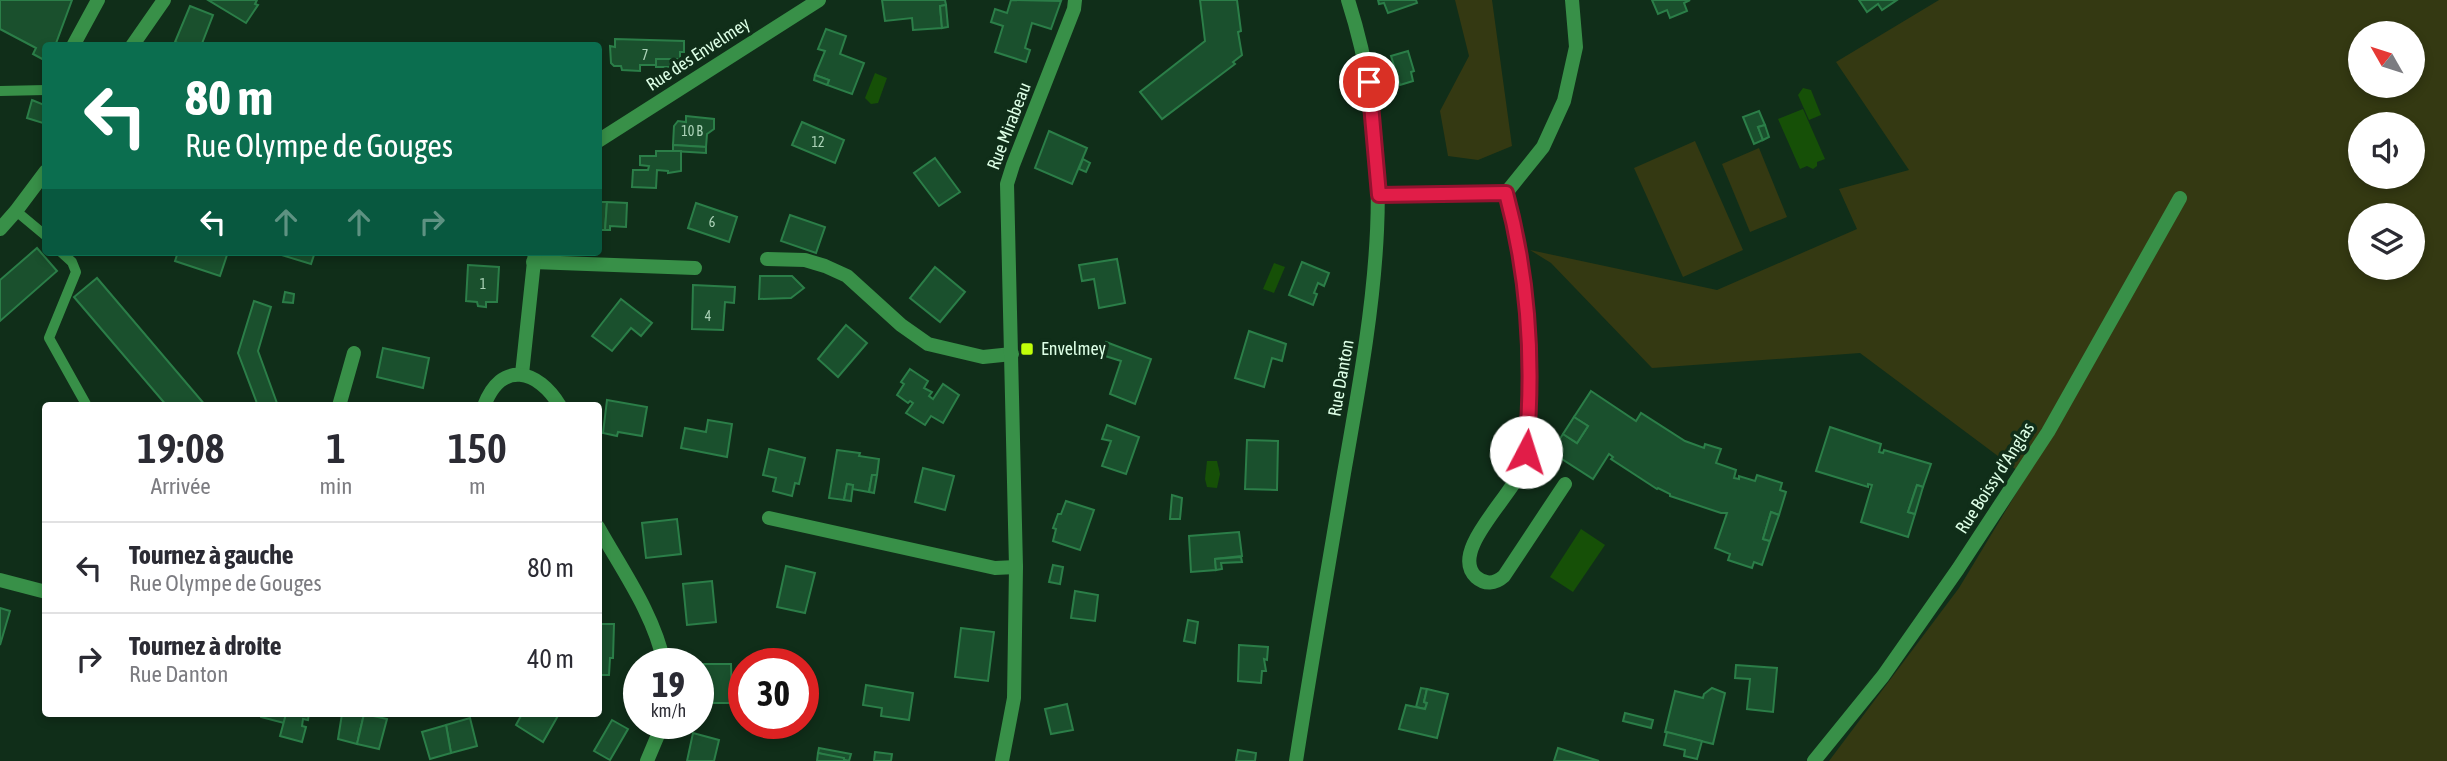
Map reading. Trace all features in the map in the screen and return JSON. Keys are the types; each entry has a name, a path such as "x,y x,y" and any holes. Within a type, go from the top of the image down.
{"street":[{"path":"75,42 98,0"},
{"path":"135,42 164,0"},
{"name":"Rue des Envelmey","path":"602,138 819,0"},
{"name":"Rue Mirabeau","path":"1002,761 1014,698 1016,567 1007,184 1074,9 1075,0"},
{"name":"Rue Danton","path":"1296,761 1366,351 1374,285 1379,195 1369,82 1360,38 1348,0"},
{"path":"1506,193 1543,147 1564,101 1576,47 1572,0"},
{"path":"0,229 42,177"},
{"path":"1379,195 1506,193"},
{"path":"1506,193 1516,232 1528,319 1530,406 1526,452 1520,475 1468,554 1469,568 1476,578 1487,584 1497,582 1504,576 1565,484"},
{"name":"Rue Boissy d'Anglas","path":"1814,761 1883,676 1958,569 2048,432 2180,198"},
{"path":"522,374 534,257 695,268"},
{"path":"767,259 805,260 847,276 901,325 928,344 984,357 1012,354"},
{"path":"340,402 354,353"},
{"path":"486,402 505,376 522,374 533,377 557,402"},
{"path":"769,518 995,568 1016,567"},
{"path":"602,534 647,615 660,648"},
{"path":"0,580 42,592"},
{"path":"647,761 656,739"}],"lane":[{"path":"0,91 42,90"},
{"path":"16,211 42,233"},
{"path":"65,256 72,262 76,272 49,338 85,402"}],"shaded area":[{"path":"1455,0 1492,0 1512,146 1478,160 1448,156 1440,111 1469,56"},
{"path":"1939,0 2447,0 2447,761 1829,761 1959,588 2026,477 1860,353 1652,368 1551,263 1530,250 1717,290 1857,229 1839,189 1909,170 1836,62"},
{"path":"875,73 887,78 878,103 871,104 865,98"},
{"path":"1803,88 1811,90 1821,115 1809,120 1798,95"},
{"path":"1803,109 1825,159 1817,162 1813,169 1807,166 1800,169 1778,119"},
{"path":"1695,141 1743,250 1683,277 1634,168"},
{"path":"1759,148 1787,217 1750,232 1722,164"},
{"path":"1274,263 1285,267 1274,293 1263,289"},
{"path":"1207,461 1217,461 1220,474 1217,488 1207,487"},
{"path":"1581,529 1605,545 1573,592 1550,577"}],"building":[{"path":"0,0 72,0 56,42 42,42 42,59 33,54 36,48 0,29"},
{"path":"208,0 257,0 255,4 258,5 246,23"},
{"path":"882,0 945,0 946,5 940,6 942,28 913,30 912,18 885,21"},
{"path":"1011,0 1061,1 1051,29 1032,23 1025,48 1030,50 1026,62 995,52 1003,26 991,22 995,9 1007,13"},
{"path":"1200,0 1237,0 1242,55 1233,62 1235,64 1162,119 1140,92 1205,41"},
{"path":"1378,0 1416,0 1417,3 1388,13 1384,3 1379,4"},
{"path":"1652,0 1690,0 1684,3 1687,11 1670,18 1667,10 1658,14"},
{"path":"1859,0 1897,0 1882,10 1878,4 1867,12"},
{"path":"946,5 948,27 942,28 940,6"},
{"path":"190,6 213,15 203,42 175,42"},
{"path":"826,29 846,36 840,54 864,63 852,94 827,85 829,80 815,75 825,51 818,49"},
{"path":"615,39 684,41 684,52 680,52 680,59 656,59 656,65 640,65 640,71 622,70 621,66 611,63 610,46 615,47"},
{"path":"1408,51 1414,71 1411,72 1413,81 1400,85 1391,56"},
{"path":"656,59 671,59 671,67 656,67"},
{"path":"815,75 829,80 827,85 814,80"},
{"path":"32,100 42,104 42,123 27,118"},
{"path":"1759,111 1765,125 1758,127 1763,140 1754,144 1743,117"},
{"path":"686,116 714,119 714,129 707,134 706,147 673,145 674,126 678,121 686,122"},
{"path":"802,122 844,140 835,163 792,145"},
{"path":"1765,125 1769,137 1763,140 1758,127"},
{"path":"1049,131 1087,148 1072,184 1035,168"},
{"path":"673,145 706,147 706,153 673,151"},
{"path":"656,151 681,151 681,171 668,173 657,170 656,188 632,187 633,170 648,170 649,166 640,165 640,156 656,156"},
{"path":"935,158 960,192 939,206 914,173"},
{"path":"1083,159 1090,163 1086,172 1079,169"},
{"path":"602,202 607,202 605,230 602,230"},
{"path":"607,202 627,203 626,227 610,226 610,230 605,230"},
{"path":"696,203 737,217 729,242 688,228"},
{"path":"790,215 825,227 816,253 781,241"},
{"path":"37,248 57,271 0,321 0,280"},
{"path":"177,256 227,256 220,276 175,261"},
{"path":"285,256 314,256 311,264"},
{"path":"1117,259 1125,303 1099,308 1094,279 1082,281 1079,265"},
{"path":"1302,262 1329,273 1324,286 1318,283 1313,305 1289,295"},
{"path":"468,265 499,267 497,302 486,302 486,307 478,306 477,302 466,301"},
{"path":"935,267 965,292 940,322 910,298"},
{"path":"760,276 792,276 804,288 791,298 759,299"},
{"path":"97,278 203,402 164,402 74,297"},
{"path":"693,285 735,287 734,303 725,302 723,330 692,329"},
{"path":"285,292 294,294 293,303 283,302"},
{"path":"621,299 652,323 641,336 631,328 612,351 592,336"},
{"path":"254,301 271,307 258,351 277,402 256,402 238,353"},
{"path":"846,325 867,343 838,377 818,359"},
{"path":"1249,331 1286,344 1282,361 1272,358 1264,387 1235,378"},
{"path":"1106,342 1151,359 1135,404 1110,394 1121,361 1102,355"},
{"path":"383,348 429,358 423,388 377,377"},
{"path":"910,369 928,381 924,388 932,392 929,396 933,399 943,384 959,395 943,423 931,416 925,425 906,413 913,403 908,403 897,395 904,384 901,382"},
{"path":"1591,391 1636,421 1641,413 1685,441 1704,448 1705,444 1721,449 1716,463 1736,470 1734,478 1739,479 1739,476 1755,481 1757,475 1782,483 1780,490 1786,492 1779,515 1771,512 1763,539 1770,541 1762,565 1754,562 1752,568 1728,560 1730,554 1715,548 1727,513 1670,496 1611,459 1613,457 1609,454 1593,479 1551,452 1563,434 1577,443 1588,426 1574,417"},
{"path":"607,400 647,407 642,436 618,432 617,436 603,433"},
{"path":"1574,417 1588,426 1577,443 1563,434"},
{"path":"708,420 732,424 727,457 681,448 685,428 706,432"},
{"path":"1107,425 1139,437 1126,474 1102,466 1111,441 1102,439"},
{"path":"1830,427 1881,444 1879,452 1883,453 1884,450 1931,464 1923,487 1917,485 1908,512 1915,514 1908,537 1861,522 1872,485 1868,484 1868,487 1816,471"},
{"path":"1247,440 1278,441 1277,490 1245,489"},
{"path":"769,449 805,458 799,484 795,483 792,496 773,491 776,478 763,475"},
{"path":"837,450 879,459 877,475 872,475 869,492 852,489 853,485 847,484 844,500 829,498"},
{"path":"923,468 954,476 945,510 915,502"},
{"path":"872,475 877,475 874,493 869,492"},
{"path":"847,484 853,485 851,501 844,500"},
{"path":"1917,485 1923,487 1915,514 1908,512"},
{"path":"1172,495 1182,498 1180,519 1170,519"},
{"path":"1066,501 1094,510 1080,550 1053,541 1056,529 1053,528"},
{"path":"1771,512 1779,515 1770,541 1763,539"},
{"path":"677,519 681,554 646,558 642,523"},
{"path":"1239,532 1242,556 1215,559 1216,570 1191,572 1189,536"},
{"path":"1241,557 1242,562 1221,563 1222,569 1216,570 1215,559"},
{"path":"1053,565 1063,567 1060,584 1049,582"},
{"path":"786,566 815,573 805,613 777,607"},
{"path":"712,581 716,622 687,625 683,584"},
{"path":"1075,591 1098,595 1095,621 1071,618"},
{"path":"0,608 10,611 0,645"},
{"path":"1188,620 1198,622 1195,643 1184,641"},
{"path":"602,624 614,624 613,658 610,658 609,675 602,675"},
{"path":"961,628 994,632 988,681 955,677"},
{"path":"1239,645 1268,647 1267,660 1264,659 1266,671 1262,671 1261,683 1238,681"},
{"path":"714,664 728,664 728,703 714,703"},
{"path":"1736,665 1777,668 1773,712 1747,709 1750,679 1735,678"},
{"path":"866,685 913,693 909,720 881,716 882,708 863,705"},
{"path":"1421,688 1427,689 1425,709 1416,707"},
{"path":"1712,688 1725,693 1713,744 1665,732 1675,691 1703,698"},
{"path":"1427,689 1448,694 1437,738 1399,729 1406,705 1425,709"},
{"path":"1067,704 1073,730 1051,734 1045,709"},
{"path":"1625,713 1653,720 1651,728 1623,721"},
{"path":"261,717 285,717 284,723"},
{"path":"285,717 308,717 308,720 303,719 302,726 306,727 302,742 280,736"},
{"path":"342,717 363,717 357,744 338,739"},
{"path":"363,717 387,719 379,749 357,744"},
{"path":"520,717 557,717 543,742 516,725"},
{"path":"470,718 477,746 451,753 446,725"},
{"path":"612,720 623,726 623,738 610,760 594,751"},
{"path":"446,725 451,753 430,759 422,732"},
{"path":"1667,732 1702,741 1697,759 1684,756 1685,750 1664,745"},
{"path":"692,739 719,740 714,761 687,761"},
{"path":"819,748 851,754 849,761 818,753"},
{"path":"1558,748 1599,761 1554,761"},
{"path":"1238,750 1256,753 1255,761 1236,761"},
{"path":"875,752 892,754 891,761 874,761"},
{"path":"818,753 844,758 844,761 817,761"}],"place":[{"name":"Envelmey","path":"1027,349"}],"route":[{"path":"1369,82 1379,195 1506,193 1516,232 1528,319 1530,406 1526,452"}]}
